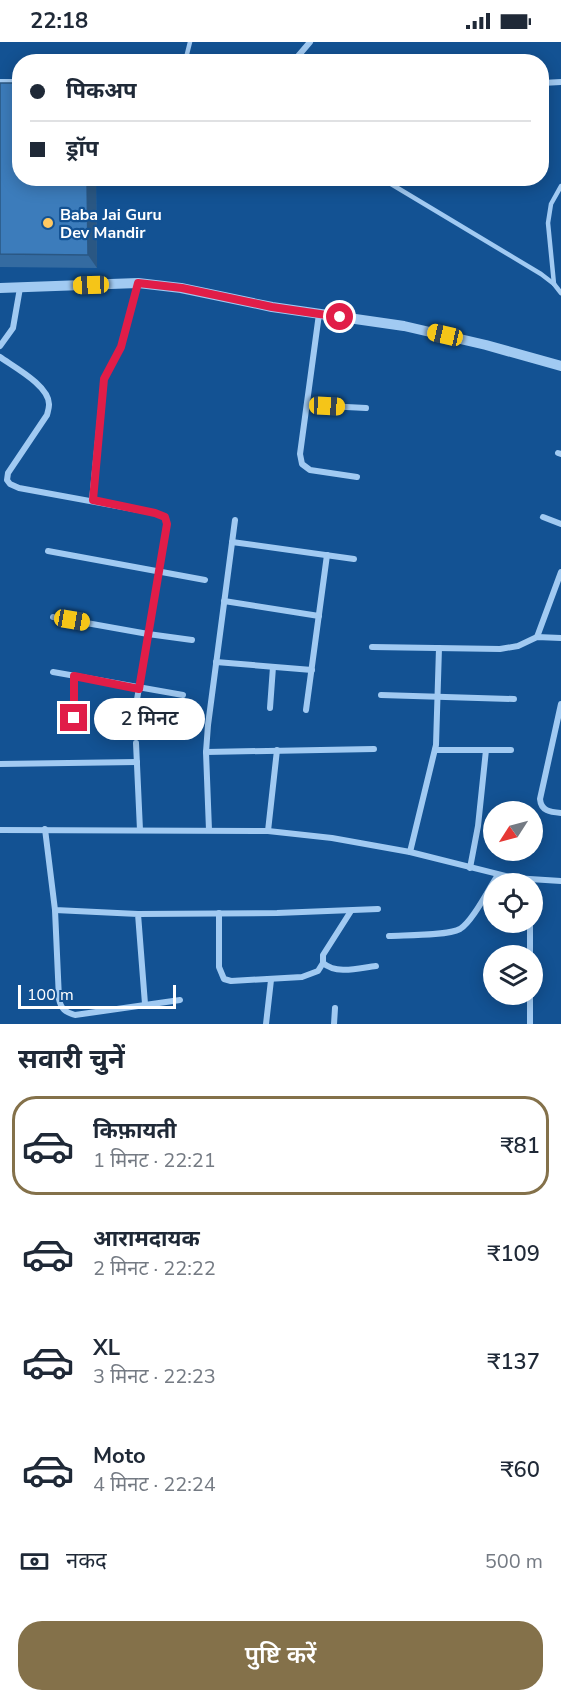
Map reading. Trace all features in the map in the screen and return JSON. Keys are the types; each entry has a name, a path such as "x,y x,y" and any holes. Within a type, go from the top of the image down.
{"street":[{"path":"300,54 310,42"},
{"path":"93,500 104,379 121,347 138,283"},
{"path":"0,288 138,283 182,288 272,307 404,326 486,345 561,366"},
{"path":"0,346 13,328 20,288"},
{"path":"319,314 300,454 303,464 310,470 357,477"},
{"path":"0,357 40,386 50,404 47,415 8,473 7,480 10,484 19,488 93,500 165,517 167,524 134,717"},
{"path":"307,405 366,408"},
{"path":"543,517 561,524"},
{"path":"209,830 206,752 208,725 235,520"},
{"path":"232,542 354,559"},
{"path":"48,551 205,580"},
{"path":"306,710 327,555"},
{"path":"537,637 561,572"},
{"path":"224,601 319,616"},
{"path":"53,617 148,634 192,639"},
{"path":"372,647 510,649 537,637 561,638"},
{"path":"410,852 435,750 439,648"},
{"path":"216,662 312,670"},
{"path":"270,708 273,667"},
{"path":"52,672 183,695"},
{"path":"74,676 74,718"},
{"path":"381,695 514,699"},
{"path":"561,704 540,799 541,805 550,812 561,813"},
{"path":"136,743 140,830"},
{"path":"206,752 374,749"},
{"path":"268,831 277,750"},
{"path":"435,750 511,750"},
{"path":"470,868 478,826 486,750"},
{"path":"552,750 561,752"},
{"path":"0,764 137,762"},
{"path":"45,829 55,910 60,1006 67,1013 75,1015 180,1000"},
{"path":"0,830 268,831 332,838 410,852 493,873"},
{"path":"543,882 561,881"},
{"path":"389,936 448,932 460,929 470,919 483,898"},
{"path":"55,910 138,914 219,914 378,909"},
{"path":"219,914 219,967 225,979 231,981 272,980 311,975 323,963 323,955 351,911"},
{"path":"138,914 145,1004"},
{"path":"323,963 330,969 341,970 376,966"},
{"path":"266,1024 272,980"},
{"path":"530,1005 530,1024"},
{"path":"334,1024 335,1008"}],"lane":[{"path":"394,186 541,274 561,293"},
{"path":"554,284 548,213 561,186"}],"building":[{"name":"Baba Jai Guru Dev Mandir","path":"0,83 12,83 12,186 87,186 88,255 0,254"}],"place":[{"name":"Baba Jai Guru Dev Mandir","path":"48,223"}],"route":[{"path":"74,718 74,676 139,689 167,524 165,517 155,513 93,500 104,379 121,347 138,283 182,288 272,307 340,317"}]}
